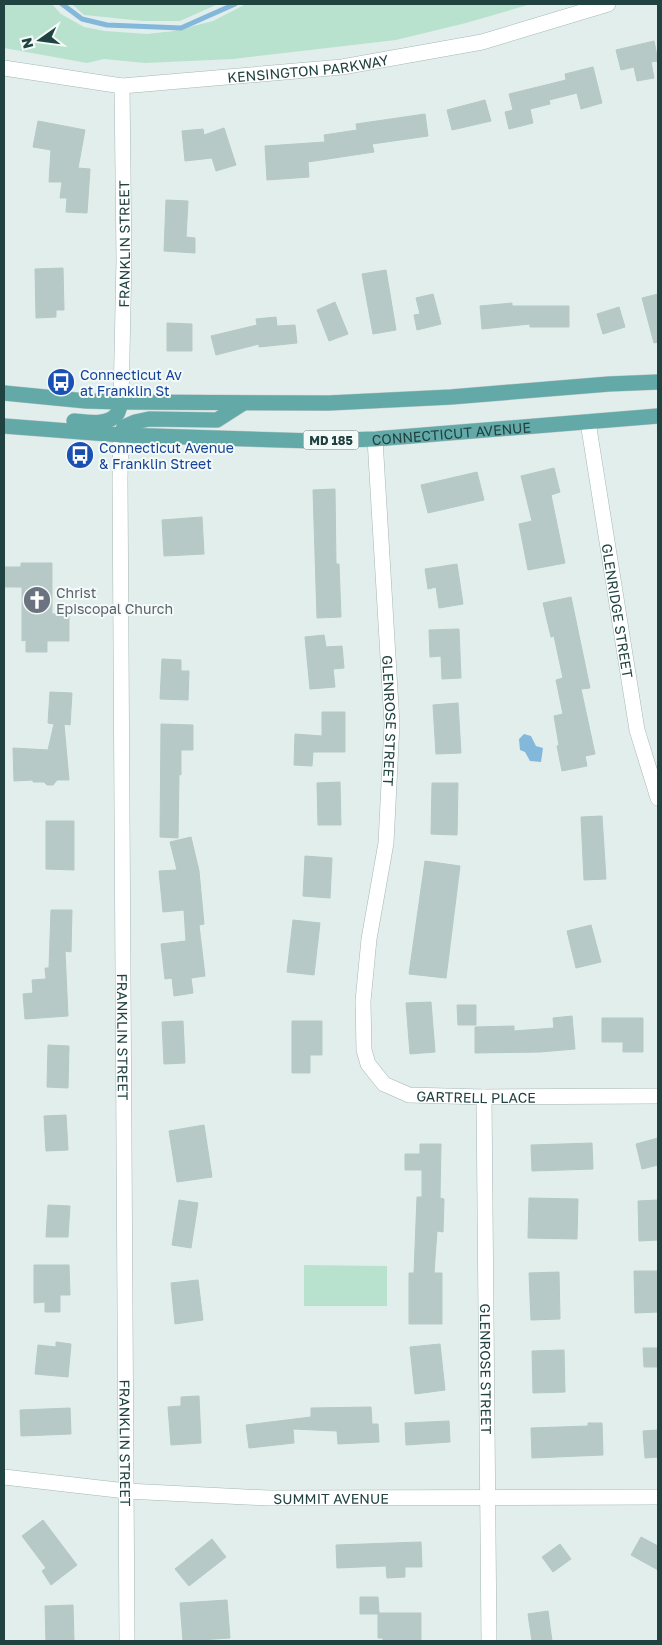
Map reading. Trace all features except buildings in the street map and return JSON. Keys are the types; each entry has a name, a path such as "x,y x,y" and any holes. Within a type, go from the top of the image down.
{"main road":[{"path":"4,393 86,401 242,404 385,401 658,382"},
{"path":"27,428 42,420 93,422 109,420 118,413 121,402"},
{"path":"121,435 124,427 149,419 217,420 242,404"},
{"name":"CONNECTICUT AVENUE","path":"4,426 121,435 314,441 375,439 658,416"}],"street":[{"name":"KENSINGTON PARKWAY","path":"4,68 122,86 342,67 482,42 608,4"},
{"name":"FRANKLIN STREET","path":"121,402 124,259 122,86"},
{"name":"GLENRIDGE STREET","path":"588,422 637,730 658,798"},
{"name":"FRANKLIN STREET","path":"121,435 126,1641"},
{"name":"GLENROSE STREET","path":"363,1001 369,939 386,844 392,724 375,439"},
{"name":"GARTRELL PLACE","path":"363,1001 364,1050 368,1064 384,1084 409,1095 484,1097 658,1096"},
{"name":"GLENROSE STREET","path":"484,1097 489,1641"},
{"name":"SUMMIT AVENUE","path":"4,1477 126,1491 268,1498 658,1497"}],"green space":[{"path":"4,4 52,4 61,14 84,27 105,31 147,34 174,31 213,21 246,4 531,4 466,23 396,40 233,59 145,63 104,59 87,63 4,48"},
{"path":"72,4 218,4 180,21 143,21 84,15"},
{"path":"304,1265 387,1266 387,1306 304,1306"}],"water":[{"path":"524,734 531,736 536,746 543,748 541,762 530,761 525,752 520,750 519,739"}],"waterway":[{"path":"62,4 82,19 107,25 181,28 235,4"}],"place":[{"name":"Connecticut Av at Franklin St","path":"61,382"},
{"name":"Connecticut Avenue & Franklin Street","path":"80,455"},
{"name":"Christ Episcopal Church","path":"37,600"}]}
